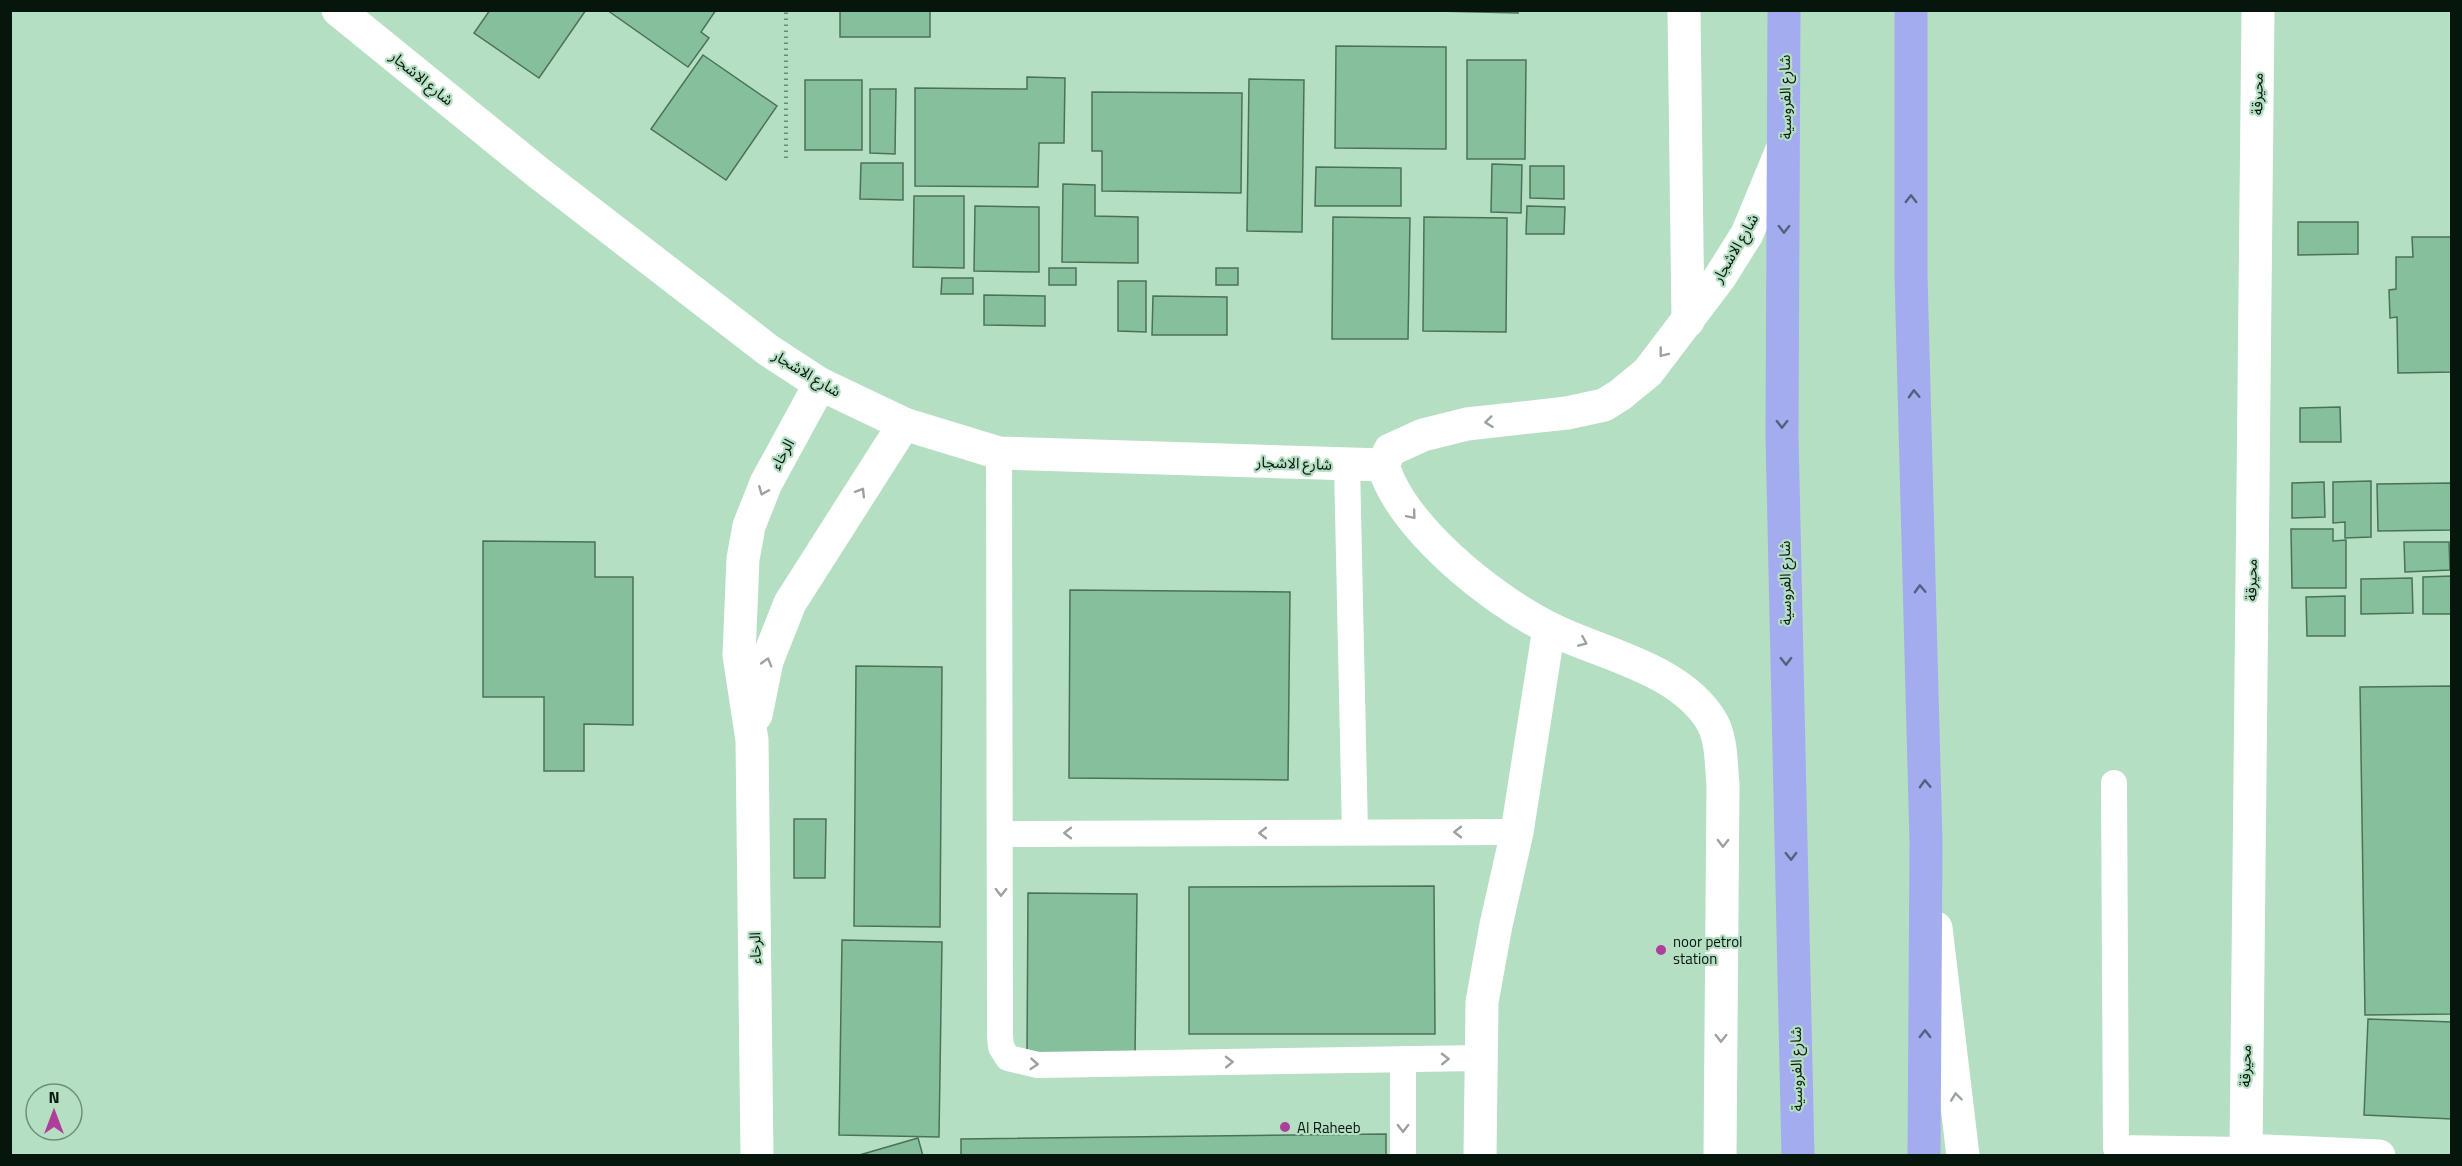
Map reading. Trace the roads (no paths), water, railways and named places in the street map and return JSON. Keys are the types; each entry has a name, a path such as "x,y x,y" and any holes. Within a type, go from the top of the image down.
{"highway":[{"name":"شارع الفروسية","path":"1784,10 1782,436 1798,1155"},
{"path":"1911,10 1911,276 1926,843 1924,1155"}],"street":[{"name":"شارع الاشجار","path":"338,10 540,174 768,350 820,384 904,424 999,453 1383,465 1390,450 1423,435 1467,424 1567,413 1604,405 1648,372 1688,321 1747,234 1785,140"},
{"path":"1684,10 1688,321"},
{"name":"محيرقة","path":"2246,1153 2258,10"},
{"name":"الرخاء","path":"757,1155 752,740 739,655 743,560 749,526 766,483 820,384"},
{"name":"الرخاء","path":"752,740 767,661 790,603 904,424"},
{"path":"1383,465 1388,482 1401,502 1453,561 1518,610 1549,628 1653,671 1690,697 1712,722 1721,754 1723,784 1720,1155"},
{"path":"1480,1155 1482,1002 1489,957 1517,832 1549,628"},
{"path":"1926,843 1963,1155"},
{"path":"2246,1153 2379,1155"}],"lane":[{"path":"999,453 1002,834 1000,1035 1001,1047 1008,1058 1038,1065 1480,1058"},
{"path":"1347,465 1355,832"},
{"path":"2114,783 2117,1151 2246,1153"},
{"path":"1002,834 1517,832"},
{"path":"1402,1155 1403,1059"}],"place":[{"name":"noor petrol station","path":"1661,950"},
{"name":"Al Raheeb","path":"1285,1127"}]}
